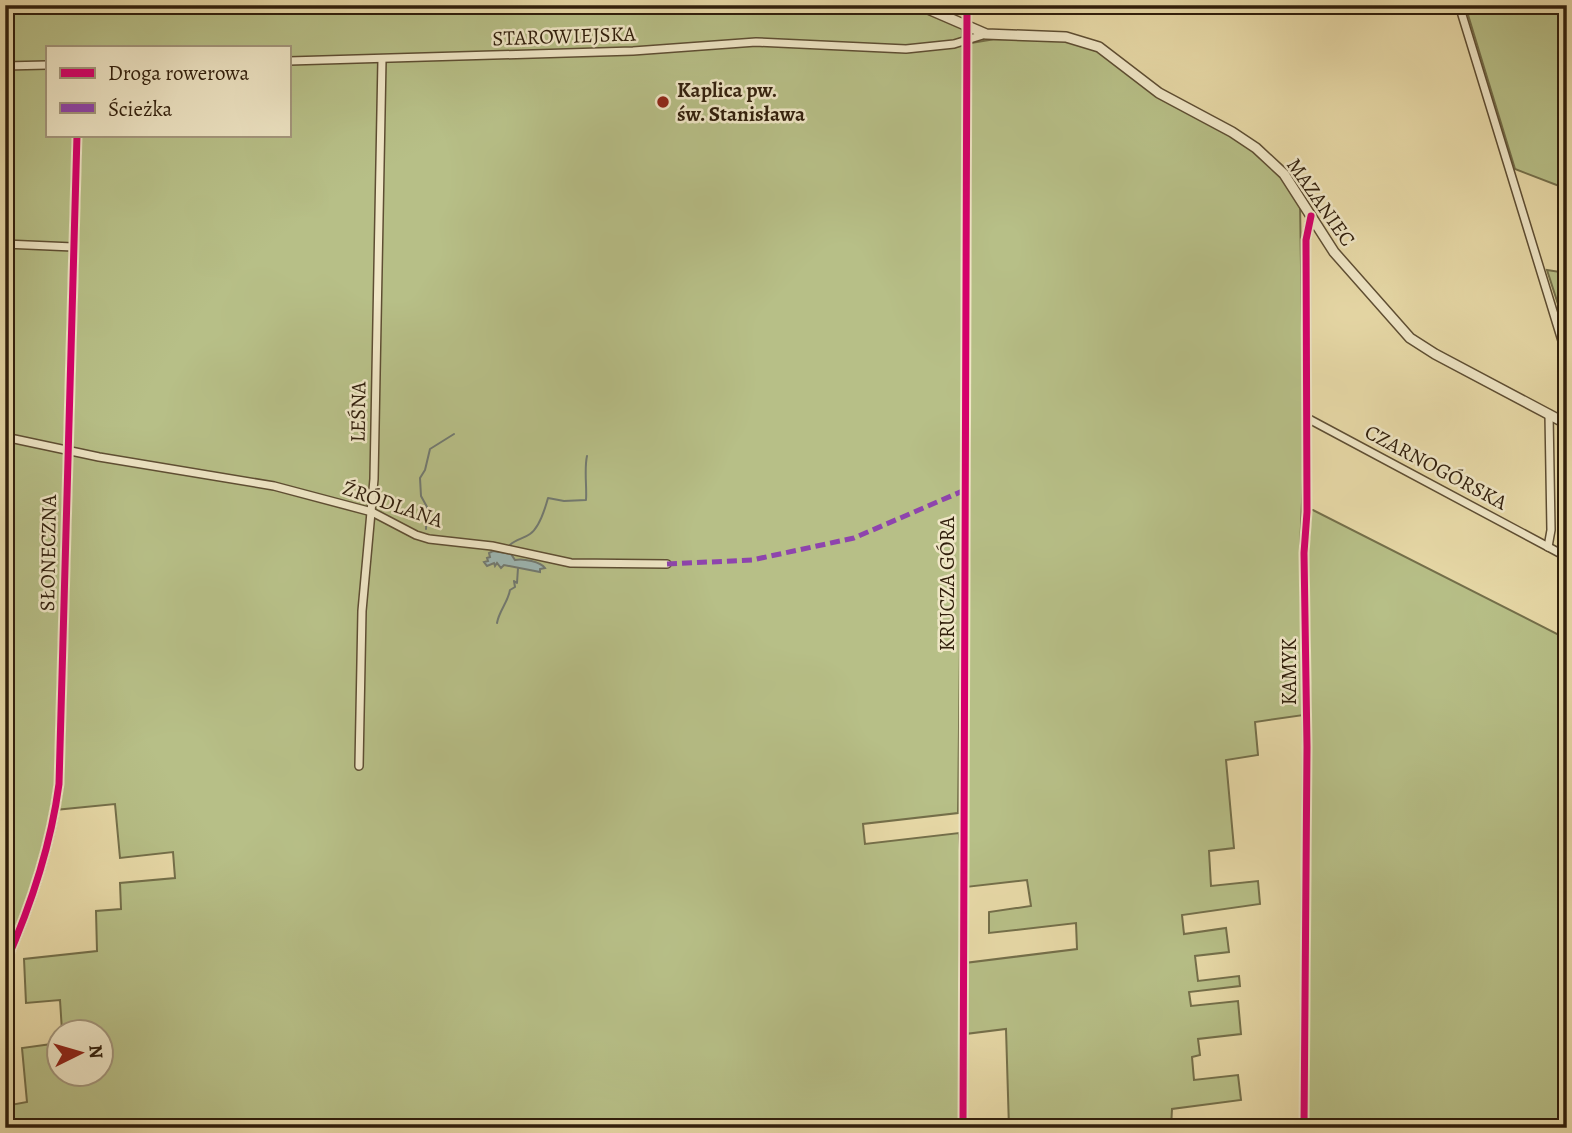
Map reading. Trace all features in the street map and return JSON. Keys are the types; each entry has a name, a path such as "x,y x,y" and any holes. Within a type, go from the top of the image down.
{"street":[{"name":"MAZANIEC","path":"919,5 986,34 1066,37 1099,47 1160,93 1232,132 1256,148 1290,181 1334,252 1410,338 1567,424"},
{"path":"966,24 967,5"},
{"path":"1459,5 1567,357"},
{"name":"KRUCZA GÓRA","path":"963,1128 966,24"},
{"name":"STAROWIEJSKA","path":"290,61 633,51 756,42 905,49 965,41 986,34"},
{"name":"LEŚNA","path":"359,765 362,611 372,512 382,59"},
{"path":"5,66 46,65"},
{"name":"SŁONECZNA","path":"5,964 49,835 57,794 77,136"},
{"name":"KAMYK","path":"1304,1128 1307,736 1304,553 1307,512 1306,240 1311,216"},
{"path":"5,244 73,247"},
{"path":"1548,547 1551,530 1549,414"},
{"name":"CZARNOGÓRSKA","path":"1307,418 1567,557"},
{"name":"ŹRÓDLANA","path":"5,437 68,451 274,486 372,512 429,539 492,546 571,564 667,564"}],"green space":[{"path":"5,5 907,5 962,28 963,47 967,58 958,813 863,824 865,844 959,833 962,885 960,1128 5,1128 5,1106 27,1102 22,1048 46,1045 46,1088 116,1088 116,1018 61,1018 60,1000 26,1003 24,959 97,951 96,911 121,909 120,883 175,878 173,852 120,858 115,804 55,810 34,891 5,974"},
{"path":"1465,5 1567,5 1567,189 1515,169"},
{"path":"995,39 1063,40 1099,49 1256,151 1300,203 1304,455 1300,550 1304,617 1304,715 1255,722 1258,755 1226,760 1234,848 1209,851 1211,886 1258,881 1260,904 1182,915 1184,934 1226,928 1229,952 1195,956 1198,981 1239,976 1240,986 1189,992 1191,1006 1238,1001 1241,1034 1198,1039 1200,1055 1192,1057 1194,1080 1238,1075 1241,1100 1172,1109 1171,1128 1009,1128 1006,1029 965,1034 965,963 1077,949 1076,923 989,933 989,912 1031,906 1027,880 966,887 971,43"},
{"path":"1547,270 1567,273 1567,332"},
{"path":"1309,510 1567,639 1567,1128 1307,1128 1309,622 1306,553"}],"water":[{"path":"493,551 511,554 515,560 532,561 545,568 540,569 540,572 504,565 501,568 497,563 495,566 494,563 487,566 484,562 488,561 489,553"}],"waterway":[{"path":"426,529 427,507 421,496 420,478 425,470 430,449 454,434"},
{"path":"510,545 533,531 548,498 564,501 586,500 587,456"},
{"path":"497,623 510,590 515,587 514,581 517,583 518,568"}],"marked path":[{"path":"667,564 752,560 854,538 965,490"}],"cycle path":[{"path":"963,1128 967,5"},
{"path":"5,964 38,876 51,830 59,784 77,136"},
{"path":"1304,1128 1307,747 1304,553 1307,512 1306,240 1311,216"}],"place":[{"name":"Kaplica pw. św. Stanisława","path":"663,102"}]}
